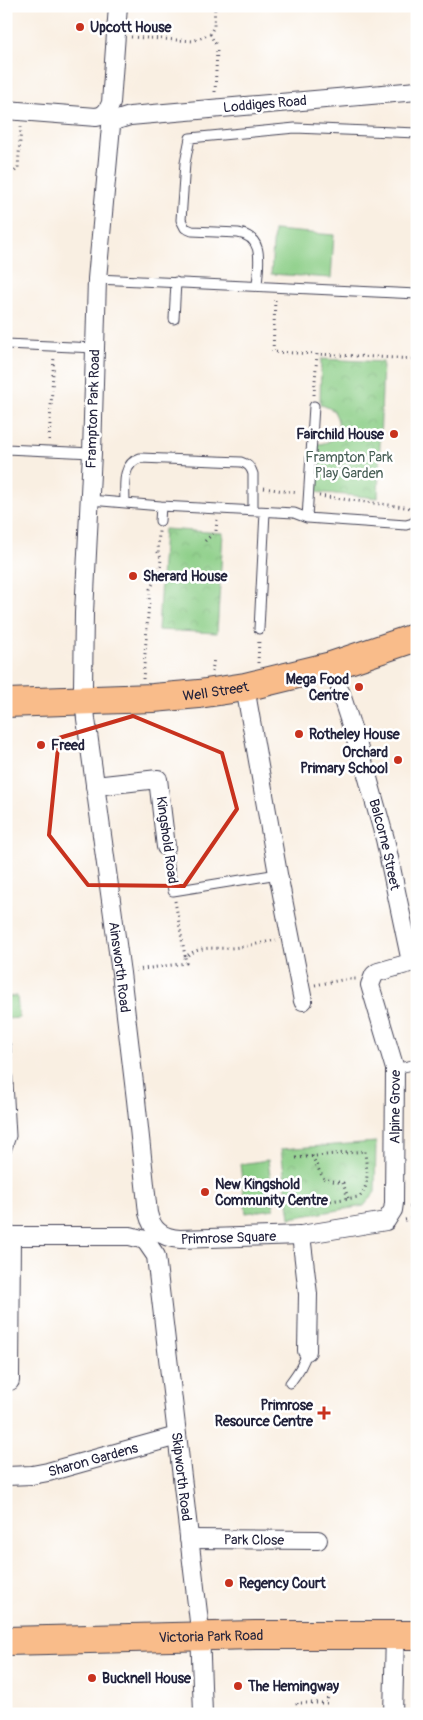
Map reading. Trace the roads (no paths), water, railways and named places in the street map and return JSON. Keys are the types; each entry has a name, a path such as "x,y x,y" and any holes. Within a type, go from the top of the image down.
{"main road":[{"name":"Well Street","path":"6,703 153,698 336,679 417,637"},
{"name":"Victoria Park Road","path":"6,1641 255,1634 406,1635"}],"street":[{"name":"Frampton Park Road","path":"84,699 84,630 97,278 110,131 118,6"},
{"name":"Loddiges Road","path":"14,111 110,117 417,91"},
{"name":"Balcorne Street","path":"336,679 366,770 385,839 414,962"},
{"path":"245,688 301,994"},
{"name":"Ainsworth Road","path":"84,699 121,973 152,1237"},
{"name":"Kingshold Road","path":"95,786 158,779 166,847"},
{"name":"Alpine Grove","path":"386,1221 393,1210 394,1202 395,1069 370,986 378,972 414,962"},
{"name":"Primrose Square","path":"9,1236 130,1236 139,1238 167,1236 180,1239 301,1236 386,1221"},
{"path":"9,1236 14,1381"},
{"path":"301,1236 308,1294 307,1351"},
{"name":"Skipworth Road","path":"152,1237 157,1261 200,1637 203,1714"},
{"name":"Sharon Gardens","path":"6,1476 48,1472 177,1436"},
{"name":"Park Close","path":"189,1539 318,1540"},
{"path":"394,1714 406,1635"}],"lane":[{"path":"257,286 258,248 251,238 245,234 192,231 185,228 181,220 185,163 190,138 295,128 417,133"},
{"path":"97,278 417,294"},
{"path":"174,319 176,282"},
{"path":"6,344 95,348"},
{"path":"306,518 314,406"},
{"path":"6,449 92,453"},
{"path":"125,503 127,469 134,460 140,458 240,462 247,464 252,469 254,486 253,510"},
{"path":"90,500 161,506 253,510 294,514 306,518 406,525 417,519"},
{"path":"160,521 161,506"},
{"path":"259,629 265,512"},
{"name":"Kingshold Road","path":"166,847 173,890 278,874"},
{"path":"6,1046 11,1136 6,1151"},
{"path":"395,1069 417,1064"},
{"path":"290,1383 300,1370 307,1351"}],"place":[{"name":"Upcott House","path":"80,27"},
{"name":"Fairchild House","path":"394,434"},
{"name":"Sherard House","path":"133,576"},
{"name":"Mega Food Centre","path":"359,687"},
{"name":"Rotheley House","path":"299,734"},
{"name":"Freed","path":"41,745"},
{"name":"Orchard Primary School","path":"398,760"},
{"name":"New Kingshold Community Centre","path":"205,1192"},
{"name":"Primrose Resource Centre","path":"324,1413"},
{"name":"Regency Court","path":"229,1583"},
{"name":"Bucknell House","path":"92,1678"},
{"name":"The Hemingway","path":"238,1686"}],"park label":[{"name":"Frampton Park Play Garden","path":"349,466"}]}
